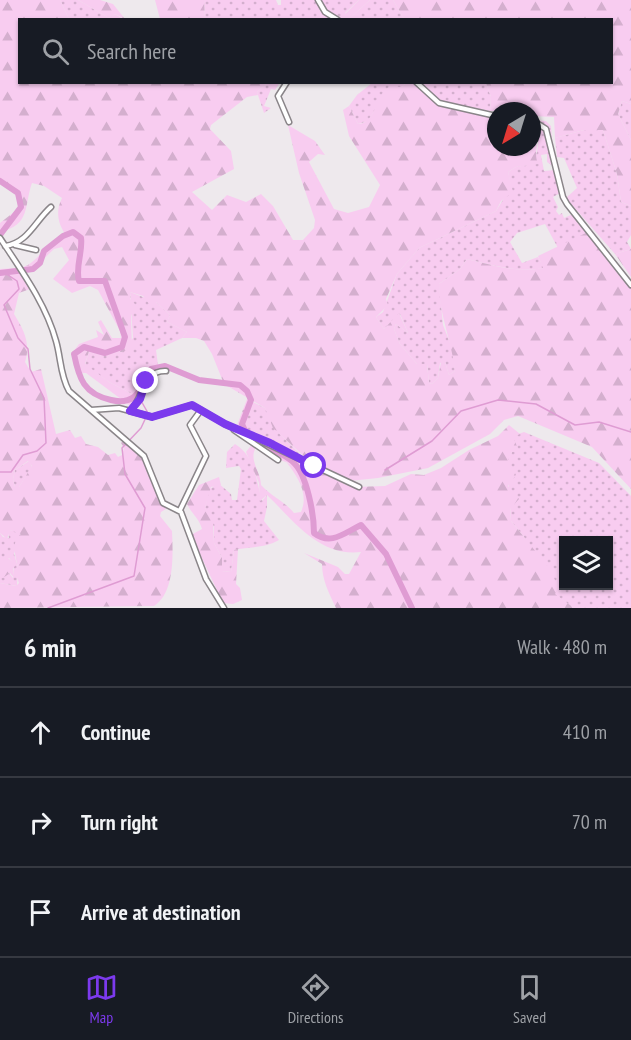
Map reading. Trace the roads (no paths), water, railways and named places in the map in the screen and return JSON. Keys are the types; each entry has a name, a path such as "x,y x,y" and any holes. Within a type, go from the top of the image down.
{"street":[{"path":"318,0 325,12 335,18"},
{"path":"286,84 278,96 290,122"},
{"path":"418,84 439,103 487,114"},
{"path":"541,126 546,129 567,204 631,285"},
{"path":"14,245 30,232 51,207"},
{"path":"0,238 48,319 57,342 66,386 72,394 144,456 163,503 180,510 206,579 224,608"},
{"path":"5,246 14,245 36,250"},
{"path":"130,411 140,399 149,377 156,371 166,371"},
{"path":"91,409 119,408 152,417 188,405 225,424 278,460"},
{"path":"102,418 108,410"},
{"path":"180,510 207,456 190,426 201,410"},
{"path":"225,424 359,487"}],"waterway":[{"path":"0,181 18,193 21,207 0,235"},
{"path":"0,273 33,269 40,263 44,251 63,236 73,232 81,238 79,281 105,281 125,337 122,347 105,353 84,347 74,354 84,384 102,397 111,400 129,400 139,391 151,369 165,366 199,380 240,385 247,391 251,400 242,424 252,439 287,457 298,468 309,495 314,533 320,537 338,537 361,525 386,554 412,608"},
{"path":"0,472 11,472 23,455 37,451 46,443 44,398 30,369 28,349 18,338 4,305 19,289 17,281 5,273"},
{"path":"48,608 134,576 145,508 125,474 122,448 141,428 148,413 140,399"},
{"path":"385,470 432,441 461,411 498,400 536,404 575,425 599,422 631,432"}]}
